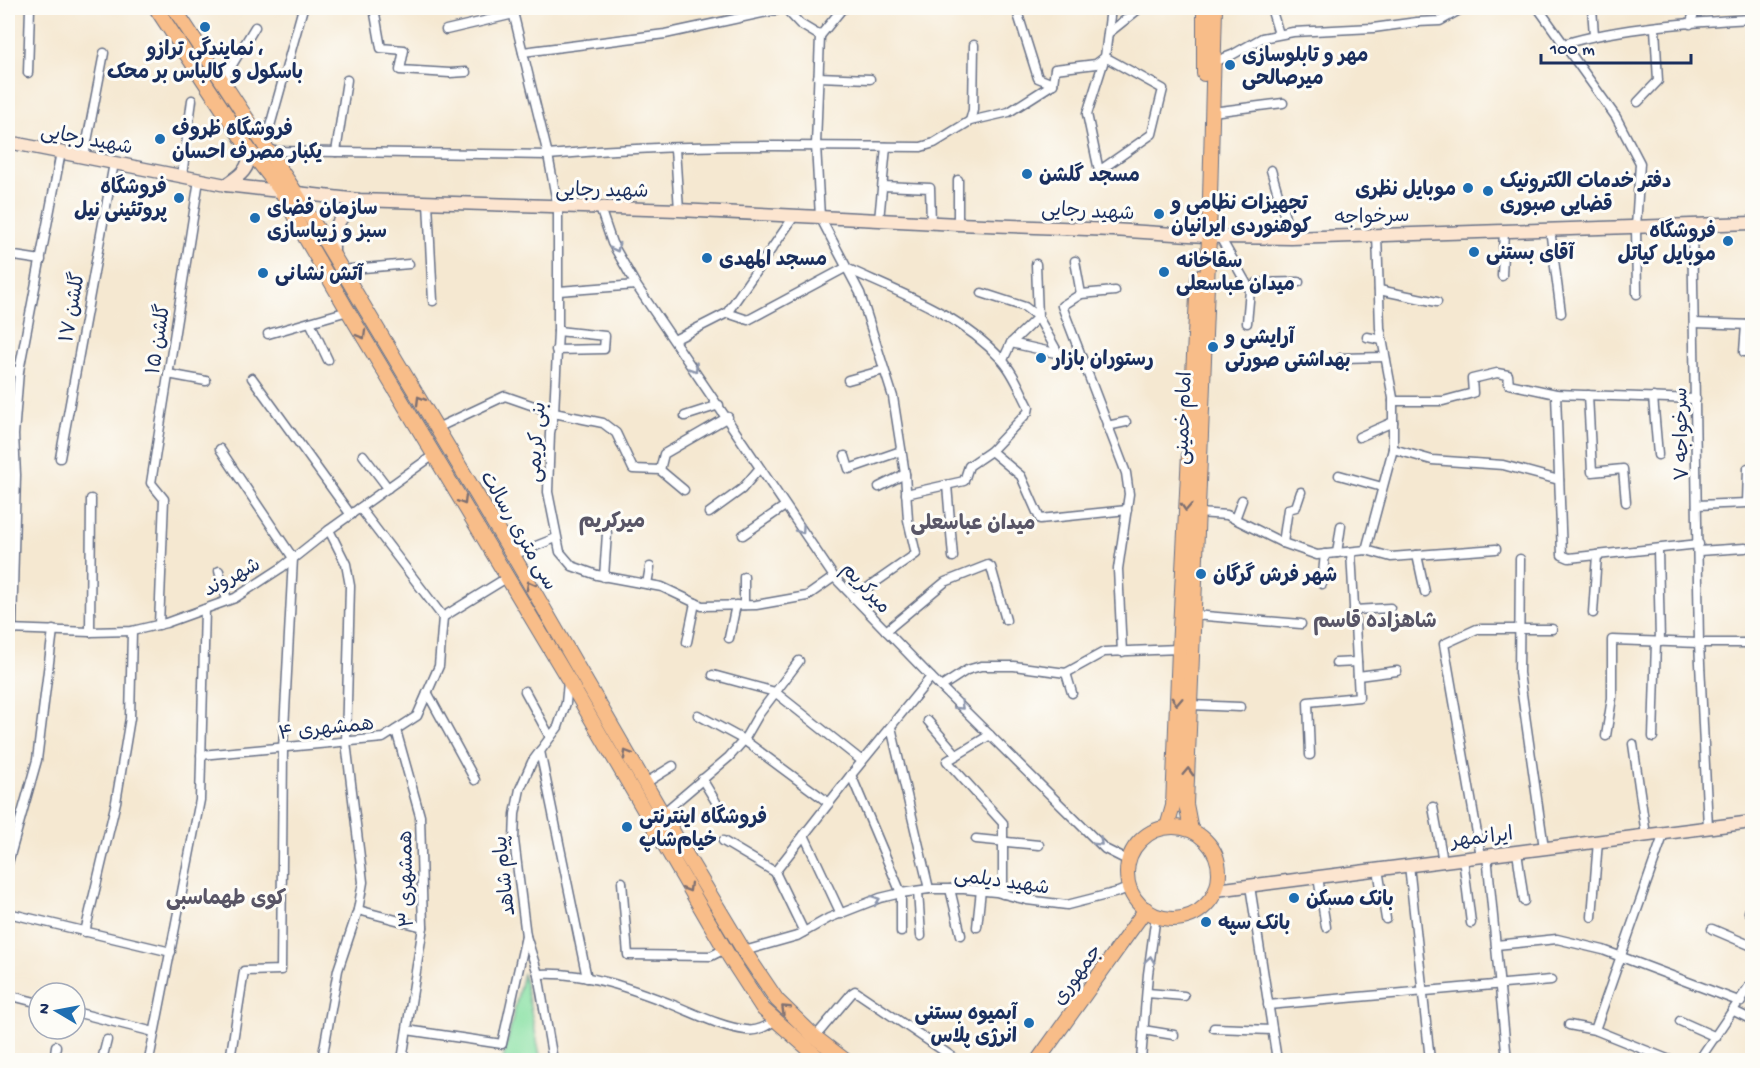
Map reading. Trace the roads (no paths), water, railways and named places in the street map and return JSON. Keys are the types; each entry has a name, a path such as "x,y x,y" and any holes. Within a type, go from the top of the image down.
{"main road":[{"name":"سی متری رسالت","path":"156,8 198,56 223,80 296,193 513,555 744,951 777,1000 815,1037 846,1060"},
{"name":"سی متری رسالت","path":"174,8 250,151 282,192 306,239 348,311 508,577 725,949 763,1009 821,1060"},
{"name":"امام خمینی","path":"1191,830 1186,804 1210,236 1212,112 1204,8"},
{"name":"امام خمینی","path":"1167,827 1173,806 1179,649 1210,236 1209,64 1215,8"},
{"name":"شهید رجایی","path":"8,142 226,185 359,200 679,210 1210,236"},
{"path":"226,185 245,170 250,162 250,151"},
{"path":"333,256 332,236 338,223 359,200"},
{"name":"سرخواجه","path":"1210,236 1291,237 1752,223"},
{"path":"379,363 392,353"},
{"name":"ایرانمهر","path":"1216,890 1752,822"},
{"path":"1167,827 1191,830 1201,836 1216,854 1219,872 1216,890 1202,909 1191,915 1168,918 1151,912 1137,901 1128,879 1130,861 1137,845 1145,836 1167,827"},
{"path":"674,863 687,856"},
{"name":"جمهوری","path":"1038,1060 1151,912"}],"street":[{"path":"28,73 30,8"},
{"path":"303,8 267,147 336,152 548,155 675,148 816,145 921,147 934,143 970,121 1009,111 1053,84"},
{"path":"374,8 381,48 404,50 400,70 466,72"},
{"path":"523,52 665,34 786,8 800,24 820,36"},
{"path":"846,8 842,9 820,36 816,145 820,217 860,293 893,397 908,520 916,554 853,598"},
{"path":"1016,8 1038,78 1053,84"},
{"path":"1105,57 1163,89 1152,134 1099,171 1088,114 1105,57 1110,32 1111,8"},
{"path":"1110,32 1140,8"},
{"path":"1271,8 1279,34"},
{"path":"1209,64 1232,55 1262,38 1279,34 1440,21 1463,8"},
{"path":"1538,8 1616,117 1640,163 1636,226 1637,294"},
{"path":"1592,8 1594,35"},
{"path":"1690,24 1696,8"},
{"path":"446,30 514,10"},
{"name":"بنی کریمی","path":"514,10 558,208 558,331 548,492 560,552 572,566 604,576 662,587 702,606 756,605 807,596 834,577"},
{"path":"1564,44 1594,35 1752,19"},
{"path":"223,80 255,27"},
{"path":"1638,102 1658,81 1655,28"},
{"path":"970,121 973,110 974,45"},
{"path":"84,157 104,53"},
{"path":"1053,84 1055,69 1096,64 1105,57"},
{"path":"818,77 870,79"},
{"path":"336,152 347,80"},
{"path":"182,176 192,100"},
{"path":"1212,112 1283,103"},
{"path":"879,220 886,147"},
{"path":"675,148 679,210"},
{"path":"10,629 16,475 14,435 19,372 61,152"},
{"name":"گلشن ۱۷","path":"60,458 114,163"},
{"path":"1271,170 1291,237"},
{"name":"گلشن ۱۵","path":"159,625 164,499 151,483 199,180"},
{"path":"958,180 958,224"},
{"path":"883,186 930,188 931,223"},
{"path":"428,203 434,301"},
{"name":"میرکریم","path":"600,208 612,243 636,285 728,417 759,469 834,577 931,677 1105,849 1130,861"},
{"path":"674,340 727,313 795,215"},
{"name":"سرخواجه ۷","path":"1692,225 1699,644 1708,827"},
{"path":"1550,229 1562,313"},
{"path":"1502,276 1504,230"},
{"path":"1366,550 1393,449 1394,422 1394,401 1382,340 1377,234"},
{"path":"1210,236 1250,290"},
{"path":"8,255 41,260"},
{"path":"1075,261 1081,294"},
{"path":"341,270 409,264"},
{"path":"1003,360 1011,344 1038,317 1036,264"},
{"path":"727,313 748,320 845,268"},
{"path":"845,268 928,305 974,334 1003,360 1029,410 991,451 969,466 964,481 906,494"},
{"path":"1247,323 1250,290 1257,283 1299,282"},
{"path":"559,291 636,285"},
{"path":"1379,290 1437,302"},
{"path":"1115,291 1081,294 1062,306 1126,473 1129,494 1118,568 1122,651"},
{"path":"982,293 1025,307 1038,317 1058,353"},
{"path":"268,334 348,311"},
{"path":"310,322 328,360"},
{"path":"1695,323 1749,325 1744,352"},
{"path":"556,350 604,349 605,336 558,331"},
{"path":"1367,336 1382,340"},
{"path":"1011,344 1082,358"},
{"path":"1341,358 1385,357"},
{"path":"848,380 885,370"},
{"path":"8,371 19,372"},
{"path":"1394,401 1443,401 1473,393 1472,379 1497,373 1508,375 1509,384 1556,394 1696,399"},
{"path":"168,374 206,381"},
{"path":"252,378 351,514"},
{"path":"1556,394 1562,555 1569,558 1658,549 1745,548"},
{"path":"1588,395 1592,472 1623,469 1626,502"},
{"path":"437,428 505,396 554,413 603,423 616,433 633,470 660,470 684,490"},
{"path":"1653,398 1658,455"},
{"path":"685,416 719,405"},
{"path":"660,470 664,454 728,417"},
{"path":"1107,426 1126,422"},
{"path":"1359,437 1394,422"},
{"path":"220,449 293,558 283,749 280,970 244,971 231,1060"},
{"path":"1393,449 1432,460 1503,465 1559,480"},
{"path":"845,456 849,469 901,451"},
{"path":"991,451 1021,476 1040,519 1127,510"},
{"path":"363,454 388,488"},
{"name":"شهروند","path":"10,629 132,631 159,625 235,598 435,454"},
{"path":"1697,505 1747,503 1748,468"},
{"path":"709,513 742,489 759,469"},
{"path":"879,487 904,474"},
{"path":"1339,475 1382,487"},
{"path":"947,485 953,557"},
{"path":"1283,543 1288,509 1296,507 1301,492"},
{"path":"90,632 91,499"},
{"path":"1235,519 1242,500"},
{"path":"743,535 785,506"},
{"path":"360,508 444,617 508,577"},
{"path":"1198,513 1227,515 1283,543 1317,555 1366,550 1391,557 1496,549"},
{"path":"1337,553 1341,526"},
{"path":"322,1060 339,970 358,910 363,882 346,742 350,586 346,564 329,530"},
{"path":"604,576 607,532"},
{"path":"513,555 556,538"},
{"path":"1653,737 1658,642 1658,549"},
{"path":"1310,754 1308,702 1359,697 1352,552"},
{"path":"1322,585 1324,554"},
{"path":"1417,555 1425,592"},
{"path":"1593,613 1596,555"},
{"path":"1520,559 1519,673 1544,848"},
{"path":"886,631 945,582 988,565 991,567 1006,620"},
{"path":"647,584 650,567"},
{"path":"219,571 227,600"},
{"path":"729,638 740,605 744,577"},
{"path":"687,642 695,603"},
{"path":"1354,610 1390,608"},
{"path":"149,1060 200,800 205,609"},
{"path":"1194,615 1301,624"},
{"name":"همشهری ۴","path":"201,755 383,738 417,716 439,666 444,617"},
{"path":"1507,1060 1496,945 1484,856 1444,644 1478,629 1551,630"},
{"path":"8,863 37,760 53,630"},
{"path":"85,932 116,802 130,718 132,631"},
{"path":"1606,736 1612,698 1612,640 1699,644 1752,643"},
{"path":"941,687 967,670 981,666 1014,666 1066,673 1104,652 1179,649"},
{"path":"662,814 729,757 744,740 775,692 799,662"},
{"path":"1336,663 1357,662"},
{"path":"1358,676 1397,671"},
{"path":"1066,673 1072,693"},
{"path":"713,675 775,692 862,761"},
{"path":"775,872 851,774 931,677"},
{"name":"پیام شاهد","path":"553,1060 538,974 526,936 514,840 514,814 520,789 532,762 558,727 566,704 568,679"},
{"path":"525,691 550,737"},
{"path":"427,692 475,780"},
{"path":"1190,705 1240,707"},
{"path":"698,715 744,740 829,803"},
{"path":"928,721 957,755"},
{"path":"891,727 929,889"},
{"name":"۳ همشهری","path":"396,730 420,816 423,927 402,1060"},
{"path":"990,735 947,761 1003,823 1003,894"},
{"path":"1633,744 1646,835"},
{"path":"540,751 587,978"},
{"path":"644,783 673,766"},
{"path":"851,774 901,893 901,932"},
{"path":"702,780 716,802"},
{"path":"1433,807 1443,861"},
{"path":"1595,1030 1664,833"},
{"path":"804,835 840,914"},
{"path":"976,839 1039,845"},
{"path":"723,841 775,872 804,933"},
{"path":"1592,917 1598,841"},
{"path":"1517,852 1524,901"},
{"path":"1463,858 1471,923"},
{"path":"1409,865 1430,1060"},
{"path":"1378,869 1386,919"},
{"path":"1318,877 1326,927"},
{"path":"622,882 628,955 711,956 725,949"},
{"path":"1250,885 1277,1060"},
{"name":"شهید دیلمی","path":"744,951 797,936 840,914 880,898 901,893 929,889 981,890 1027,900 1067,905 1130,887"},
{"path":"950,889 961,934"},
{"path":"977,927 981,890"},
{"path":"918,891 921,936"},
{"path":"1749,912 1752,900"},
{"path":"358,910 423,927"},
{"path":"1141,1060 1151,912"},
{"path":"8,913 171,952"},
{"path":"1712,929 1752,946"},
{"path":"407,1030 502,1044 526,936"},
{"path":"1496,945 1557,939 1621,956 1740,1002"},
{"path":"538,974 553,973 587,978 640,991 714,1022 748,1030 765,1028 776,1020"},
{"path":"1268,1005 1551,980"},
{"path":"1699,1060 1752,982"},
{"path":"815,1037 855,991 957,1060"},
{"path":"1147,993 1184,996"},
{"path":"8,995 27,1000"},
{"path":"1734,1011 1752,1020"},
{"path":"87,1015 154,1032"},
{"path":"1680,1021 1716,1037"},
{"path":"1569,1025 1595,1030 1670,1060"},
{"path":"1214,1028 1272,1030"},
{"path":"1143,1030 1174,1035"},
{"path":"102,1060 107,1040"},
{"path":"54,1060 56,1046"}],"place":[{"name":"نمایندگی ترازو ، باسکول و کالباس بر محک","path":"205,27"},
{"name":"مهر و تابلوسازی میرصالحی","path":"1230,65"},
{"name":"فروشگاه ظروف یکبار مصرف احسان","path":"160,139"},
{"name":"مسجد گلشن","path":"1027,174"},
{"name":"موبایل نظری","path":"1468,188"},
{"name":"دفتر خدمات الکترونیک قضایی صبوری","path":"1488,191"},
{"name":"فروشگاه پروتئینی نیل","path":"179,198"},
{"name":"تجهیزات نظامی و کوهنوردی ایرانیان","path":"1159,214"},
{"name":"سازمان فضای سبز و زیباسازی","path":"255,218"},
{"name":"فروشگاه موبایل کیاتل","path":"1728,241"},
{"name":"آقای بستنی","path":"1474,252"},
{"name":"مسجد المهدی","path":"707,258"},
{"name":"سقاخانه میدان عباسعلی","path":"1164,272"},
{"name":"آتش نشانی","path":"263,273"},
{"name":"آرایشی و بهداشتی صورتی","path":"1213,347"},
{"name":"رستوران بازار","path":"1041,358"},
{"name":"شهر فرش گرگان","path":"1201,574"},
{"name":"فروشگاه اینترنتی خیام‌شاپ","path":"627,827"},
{"name":"بانک مسکن","path":"1294,898"},
{"name":"بانک سپه","path":"1206,922"},
{"name":"آبمیوه بستنی انرژی پلاس","path":"1029,1023"}],"district":[{"name":"میرکریم","path":"612,520"},
{"name":"میدان عباسعلی","path":"973,522"},
{"name":"شاهزاده قاسم","path":"1375,620"},
{"name":"کوی طهماسبی","path":"226,897"}]}
